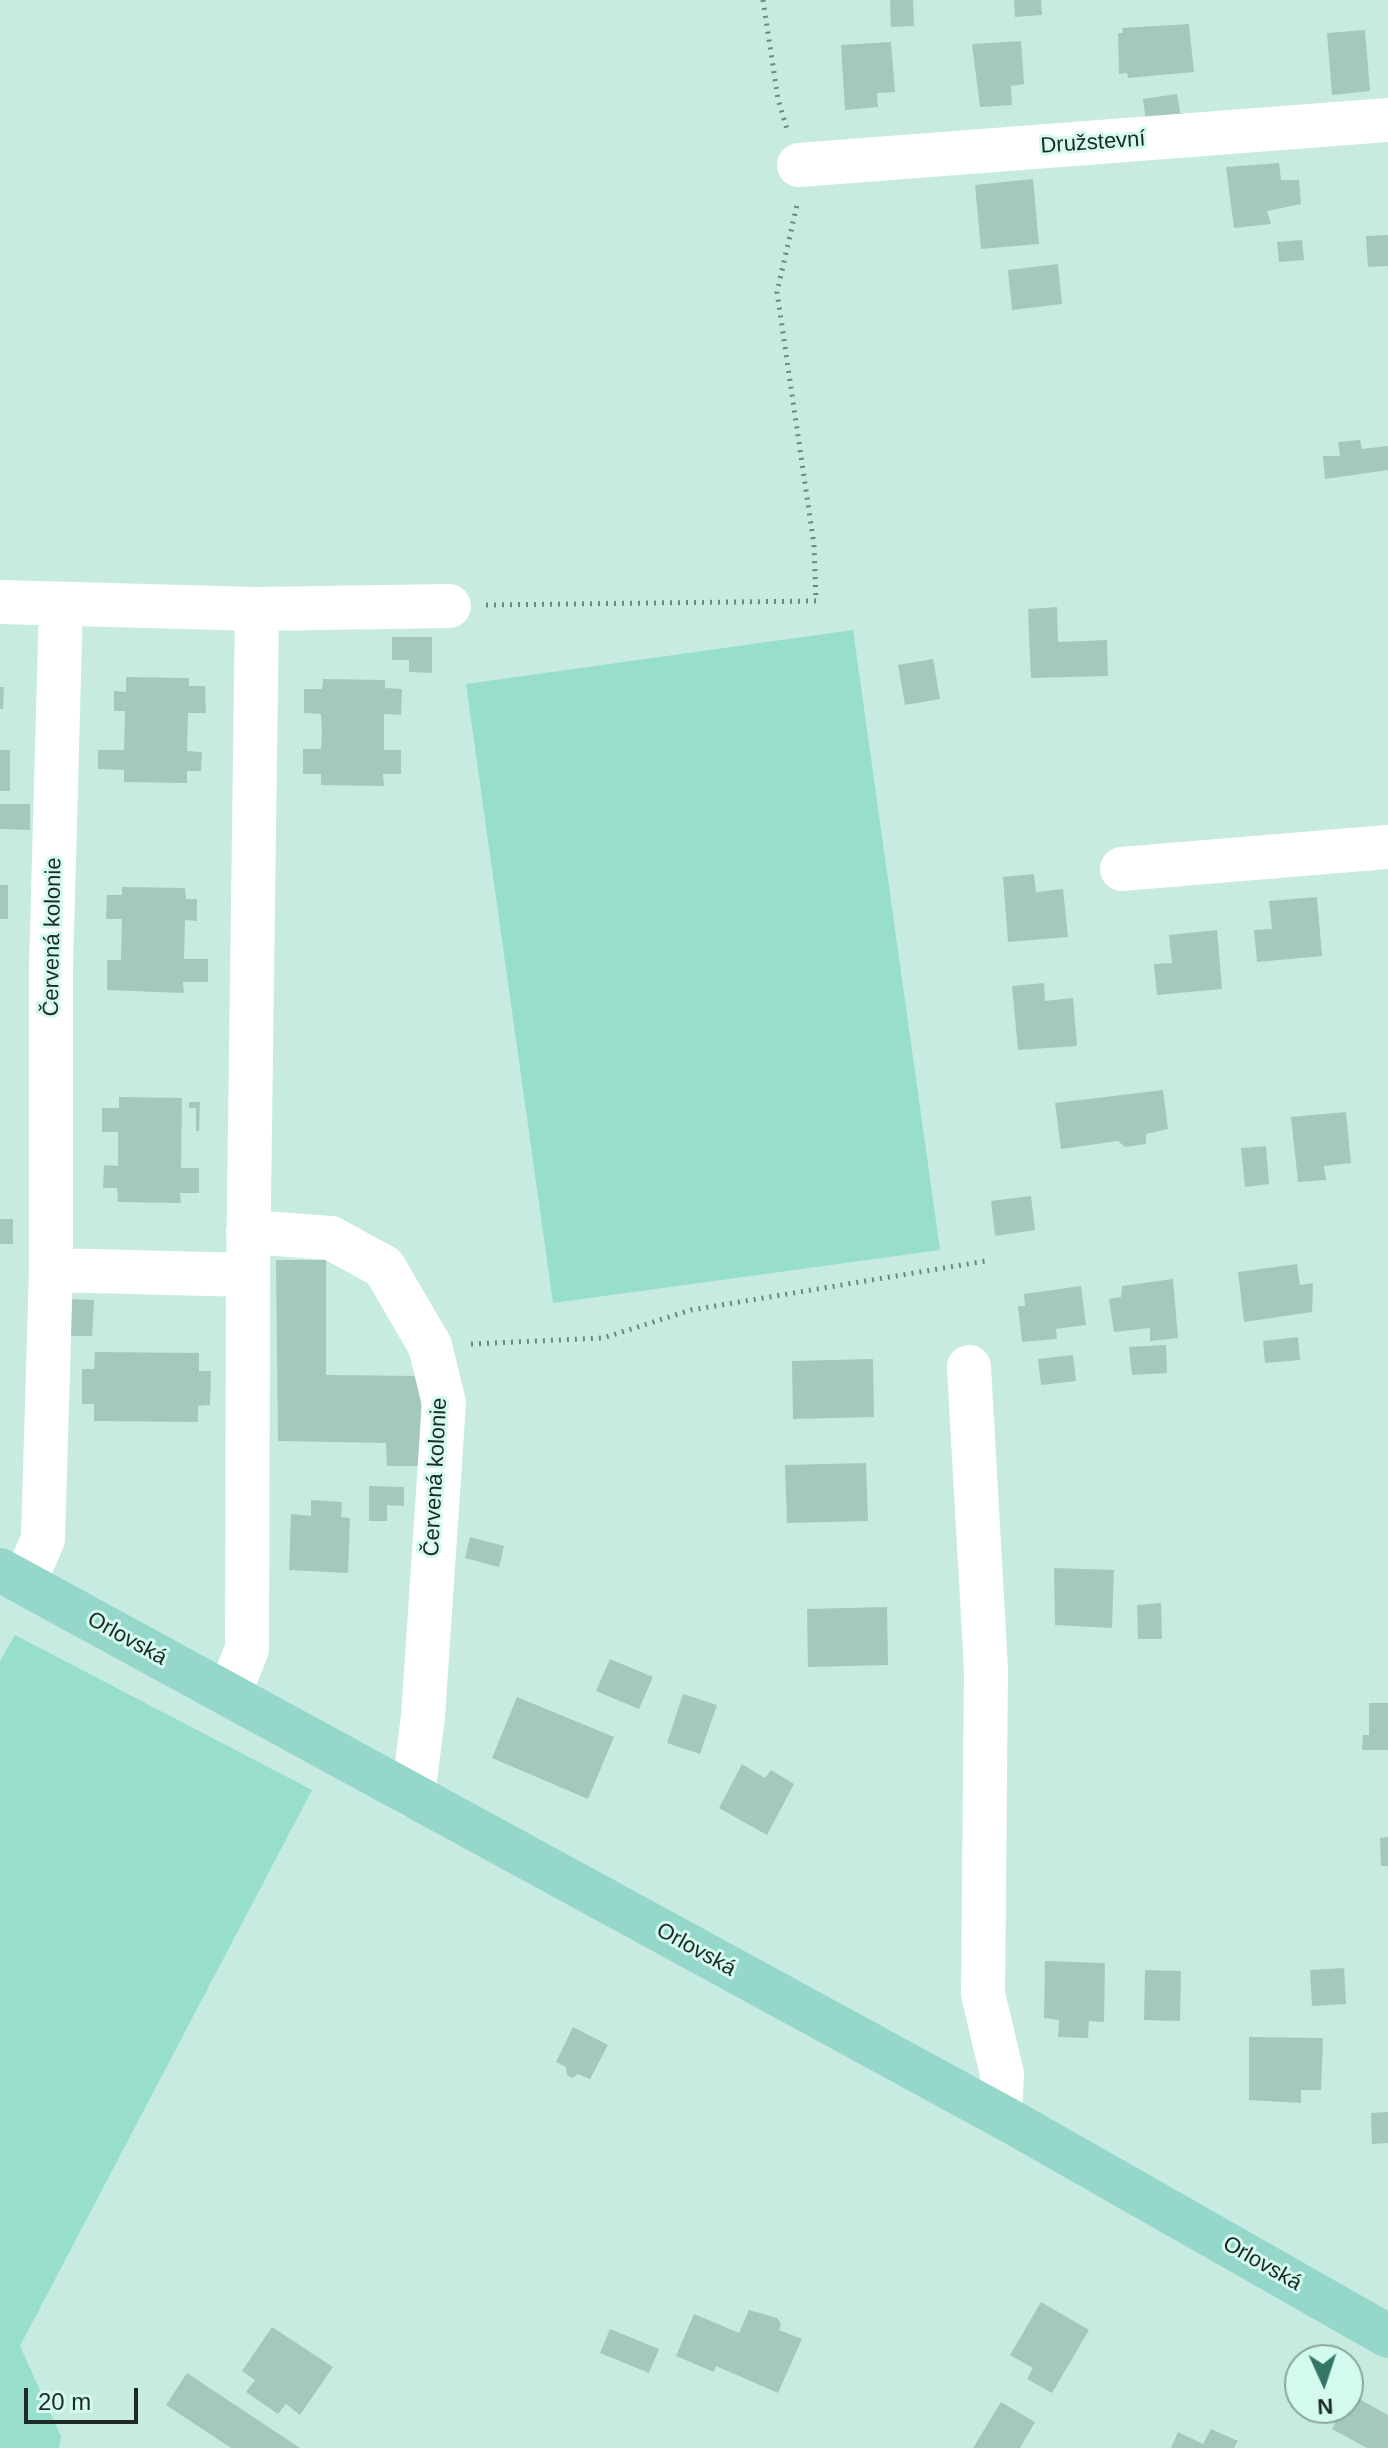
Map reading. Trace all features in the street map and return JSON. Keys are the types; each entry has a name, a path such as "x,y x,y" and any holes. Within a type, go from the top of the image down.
{"main road":[{"name":"Orlovská","path":"12,1576 1000,2115 1388,2336"}],"street":[{"name":"Družstevní","path":"799,165 1388,120"},
{"path":"0,602 257,609 449,606"},
{"name":"Červená kolonie","path":"12,1576 43,1539 51,1270 51,968 61,604"},
{"path":"229,1694 247,1649 248,1232 257,609"},
{"path":"1122,869 1388,847"},
{"name":"Červená kolonie","path":"248,1232 331,1238 384,1267 430,1346 444,1403 423,1716 413,1796"},
{"path":"51,1270 248,1275"},
{"path":"969,1367 986,1670 983,1994 1002,2074 1000,2115"}],"path":[{"path":"449,606 816,601 814,545 777,292 796,212 799,165 778,99 763,0"},
{"path":"430,1346 603,1338 691,1310 986,1261"}],"green space":[{"path":"853,630 940,1250 553,1303 466,684"},
{"path":"15,1635 312,1790 20,2346 61,2436 59,2448 0,2448 0,1661"}],"building":[{"path":"890,0 913,0 914,26 891,27"},
{"path":"1014,0 1041,0 1042,15 1015,17"},
{"path":"1189,24 1194,72 1128,78 1127,73 1119,74 1118,33 1123,33 1122,28"},
{"path":"1365,30 1370,91 1332,95 1327,33"},
{"path":"1021,41 1024,84 1011,86 1012,105 980,107 972,44"},
{"path":"891,42 895,92 877,93 878,107 845,110 841,45"},
{"path":"1177,94 1181,117 1146,122 1143,99"},
{"path":"1279,163 1281,180 1299,180 1301,204 1267,211 1271,224 1234,228 1226,167"},
{"path":"1033,179 1039,244 981,249 975,185"},
{"path":"1388,235 1388,266 1368,267 1366,236"},
{"path":"1302,240 1304,260 1279,262 1277,242"},
{"path":"1058,264 1062,304 1012,310 1008,270"},
{"path":"1360,440 1362,449 1388,446 1388,470 1325,479 1323,456 1340,456 1338,442"},
{"path":"1057,607 1058,642 1107,640 1108,676 1031,678 1028,609"},
{"path":"392,637 432,637 432,673 409,672 409,660 392,660"},
{"path":"933,659 940,699 905,705 898,665"},
{"path":"126,677 189,678 189,686 205,686 206,713 188,713 187,751 202,752 201,771 187,771 187,783 124,782 124,770 98,769 98,750 124,750 125,711 114,711 114,691 126,692"},
{"path":"323,679 385,680 385,688 402,689 401,715 384,714 384,750 401,750 401,774 383,774 384,786 321,785 321,774 303,774 303,749 321,749 322,732 321,714 304,713 304,689 322,689"},
{"path":"0,687 4,687 3,709 0,709"},
{"path":"0,750 10,750 10,791 0,791"},
{"path":"0,804 30,804 30,830 0,829"},
{"path":"1034,874 1036,892 1063,889 1068,937 1008,942 1003,877"},
{"path":"0,885 8,885 8,919 0,919"},
{"path":"122,887 185,888 186,899 197,899 197,921 185,920 184,959 208,959 208,982 183,982 184,993 107,990 107,960 121,960 122,919 106,919 107,895 122,895"},
{"path":"1317,897 1322,956 1257,962 1254,930 1272,929 1269,901"},
{"path":"1217,930 1222,989 1157,995 1154,964 1172,963 1169,935"},
{"path":"1044,983 1045,1001 1073,998 1077,1046 1018,1050 1012,986"},
{"path":"1163,1090 1168,1129 1146,1134 1146,1144 1125,1147 1118,1141 1061,1149 1055,1103"},
{"path":"119,1097 182,1098 181,1168 199,1168 199,1193 180,1193 181,1203 118,1202 117,1188 103,1188 104,1165 118,1166 118,1132 102,1132 102,1108 119,1108"},
{"path":"189,1102 200,1102 199,1131 196,1131 196,1108 189,1108"},
{"path":"1346,1112 1351,1163 1324,1166 1326,1180 1298,1182 1291,1117"},
{"path":"1266,1146 1269,1184 1245,1187 1241,1148"},
{"path":"1031,1196 1035,1230 995,1236 991,1201"},
{"path":"0,1219 13,1219 13,1244 0,1244"},
{"path":"276,1260 326,1260 326,1375 422,1376 419,1466 387,1466 386,1443 278,1441"},
{"path":"1297,1264 1300,1285 1313,1283 1312,1312 1244,1322 1238,1272"},
{"path":"1173,1279 1178,1338 1150,1341 1150,1328 1114,1332 1109,1299 1121,1297 1122,1286"},
{"path":"1081,1286 1086,1325 1056,1329 1057,1339 1022,1342 1018,1306 1025,1306 1024,1294"},
{"path":"67,1299 94,1300 92,1336 65,1336"},
{"path":"1298,1337 1300,1360 1265,1363 1263,1341"},
{"path":"1166,1345 1167,1373 1132,1375 1129,1347"},
{"path":"95,1352 199,1353 199,1371 211,1371 210,1405 198,1406 198,1422 94,1421 94,1404 82,1404 82,1369 94,1369"},
{"path":"1073,1355 1076,1381 1041,1385 1038,1359"},
{"path":"873,1359 874,1417 793,1419 792,1361"},
{"path":"866,1463 868,1521 787,1523 785,1465"},
{"path":"369,1486 404,1487 404,1506 387,1505 387,1521 369,1521"},
{"path":"311,1500 342,1502 341,1517 350,1518 348,1573 289,1570 291,1514 311,1516"},
{"path":"470,1537 504,1546 499,1567 465,1558"},
{"path":"1054,1568 1114,1570 1112,1628 1055,1625"},
{"path":"1161,1603 1162,1639 1138,1639 1137,1605"},
{"path":"887,1607 888,1665 808,1667 807,1609"},
{"path":"610,1659 653,1677 639,1709 596,1691"},
{"path":"683,1694 717,1705 700,1754 667,1743"},
{"path":"517,1697 614,1737 588,1799 492,1758"},
{"path":"1369,1703 1388,1703 1388,1750 1362,1750 1363,1735 1369,1735"},
{"path":"742,1764 765,1778 771,1770 794,1784 767,1835 719,1808"},
{"path":"1388,1837 1388,1866 1381,1866 1380,1838"},
{"path":"1045,1961 1105,1963 1104,2022 1089,2021 1088,2038 1058,2037 1059,2020 1044,2018"},
{"path":"1344,1968 1346,2004 1312,2006 1310,1970"},
{"path":"1145,1970 1181,1971 1180,2021 1144,2020"},
{"path":"573,2027 608,2045 590,2079 578,2074 572,2078 567,2075 566,2067 556,2062"},
{"path":"1249,2037 1323,2038 1321,2090 1301,2090 1301,2103 1249,2100"},
{"path":"1388,2112 1388,2143 1372,2144 1371,2113"},
{"path":"1041,2302 1089,2330 1052,2393 1027,2379 1033,2368 1010,2355"},
{"path":"749,2310 777,2318 781,2324 779,2330 802,2339 778,2393 716,2366 714,2372 676,2356 694,2314 739,2333"},
{"path":"272,2327 333,2367 300,2415 286,2404 278,2414 246,2392 255,2380 242,2371"},
{"path":"610,2329 659,2349 649,2373 600,2353"},
{"path":"187,2373 300,2448 231,2448 166,2405"},
{"path":"1001,2402 1035,2422 1020,2448 973,2448"},
{"path":"1364,2402 1388,2415 1388,2448 1367,2448 1332,2429 1335,2424 1364,2424"},
{"path":"1211,2429 1238,2441 1234,2448 1171,2448 1178,2432 1203,2444"}]}
